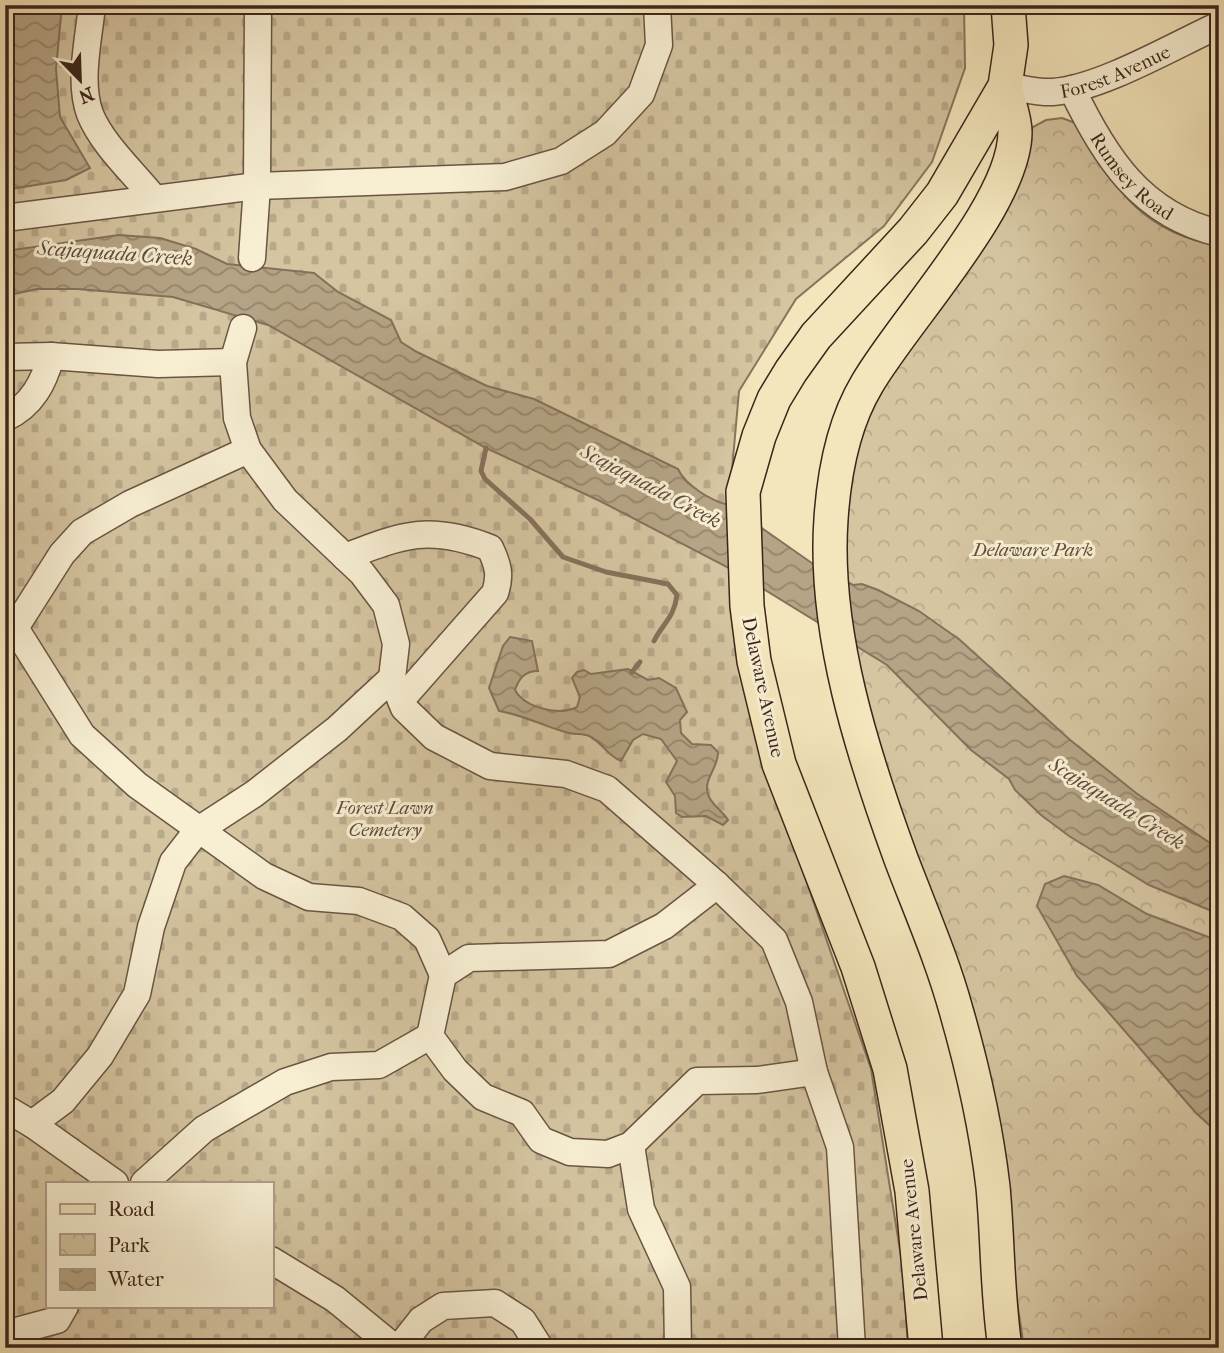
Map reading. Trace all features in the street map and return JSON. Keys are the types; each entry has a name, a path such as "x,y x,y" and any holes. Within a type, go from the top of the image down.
{"main road":[{"name":"Delaware Avenue","path":"1005,1348 990,1167 974,1074 955,1004 879,795 842,664 829,548 838,466 847,429 864,387 896,337 982,219 1004,174 1015,131 1005,86 1011,45 1009,5"},
{"name":"Delaware Avenue","path":"926,1348 912,1191 890,1069 858,967 779,764 754,661 747,606 743,492 759,436 774,399 791,371 816,336 913,232 942,194 1005,86"}],"street":[{"path":"92,5 86,82 90,113 102,135 153,197"},
{"path":"253,258 257,186 258,5"},
{"path":"5,218 153,197 257,186 505,177 561,161 605,133 641,94 659,45 657,5"},
{"name":"Forest Avenue","path":"1005,86 1052,92 1072,89 1219,25"},
{"name":"Rumsey Road","path":"1072,89 1095,133 1129,183 1180,220 1219,233"},
{"path":"243,328 233,362 237,418 248,450 285,500 345,556 386,605 396,644 397,689 404,708 434,737 491,766 566,774 607,789 717,885 774,940 799,1002 814,1072 840,1147 852,1348"},
{"path":"5,356 51,356 158,364 233,362"},
{"path":"5,418 16,413 44,383 51,356"},
{"path":"145,1182 204,1129 285,1082 331,1067 379,1065 430,1036 443,975 428,939 402,917 359,901 309,897 264,876 197,831 137,785 82,735 10,629 62,554 82,532 130,505 248,450"},
{"path":"32,1124 63,1101 100,1056 137,994 151,928 173,862 197,831 254,794 337,729 397,689 495,593 500,578 497,562 490,548 456,536 403,535 345,556"},
{"path":"443,975 469,958 608,954 664,926 717,885"},
{"path":"430,1036 455,1070 483,1097 522,1113 541,1140 570,1152 608,1154 631,1146 698,1081 757,1080 814,1072"},
{"path":"5,1108 114,1182"},
{"path":"631,1146 641,1209 677,1287 678,1348"},
{"path":"273,1261 335,1299 397,1348 421,1320 443,1306 495,1303 523,1321 540,1348"},
{"path":"5,1334 57,1320 64,1308"}],"green space":[{"name":"Forest Lawn Cemetery","path":"5,5 964,5 965,68 932,162 884,226 796,299 739,391 729,504 798,857 871,1069 903,1269 908,1348 5,1348"},
{"name":"Delaware Park","path":"1062,118 1078,124 1120,190 1152,220 1194,240 1219,246 1219,1348 1024,1348 1014,1281 914,856 861,687 844,558 852,468 865,421 1033,127 1046,120"}],"water":[{"path":"5,5 62,5 56,69 60,117 90,168 66,180 5,190"},
{"name":"Scajaquada Creek","path":"119,235 160,238 196,249 227,264 314,273 338,292 391,320 401,342 417,352 487,386 534,399 678,469 686,481 699,492 729,505 816,566 853,585 862,584 878,590 919,611 960,640 1069,739 1136,793 1219,849 1219,914 1149,885 1069,836 1041,815 1015,790 1009,779 971,750 887,665 731,569 600,501 486,448 268,325 173,297 77,289 37,289 5,296 5,251"},
{"path":"510,637 532,641 538,671 523,676 515,690 526,702 543,709 561,711 577,707 580,697 572,678 577,672 584,670 591,674 628,669 648,680 659,678 676,688 687,712 680,720 681,733 692,744 711,745 718,752 707,789 711,801 728,820 723,825 706,816 682,817 676,813 675,796 666,782 677,761 661,739 643,734 633,740 621,761 588,736 551,728 499,711 489,688 503,646"},
{"path":"1064,876 1098,885 1147,914 1219,941 1219,1134 1196,1113 1077,976 1037,906 1045,884"}],"waterway":[{"path":"486,448 481,471 485,479 530,519 563,557 606,572 668,584 677,595 676,603 654,641"},
{"path":"632,672 640,662"}]}
